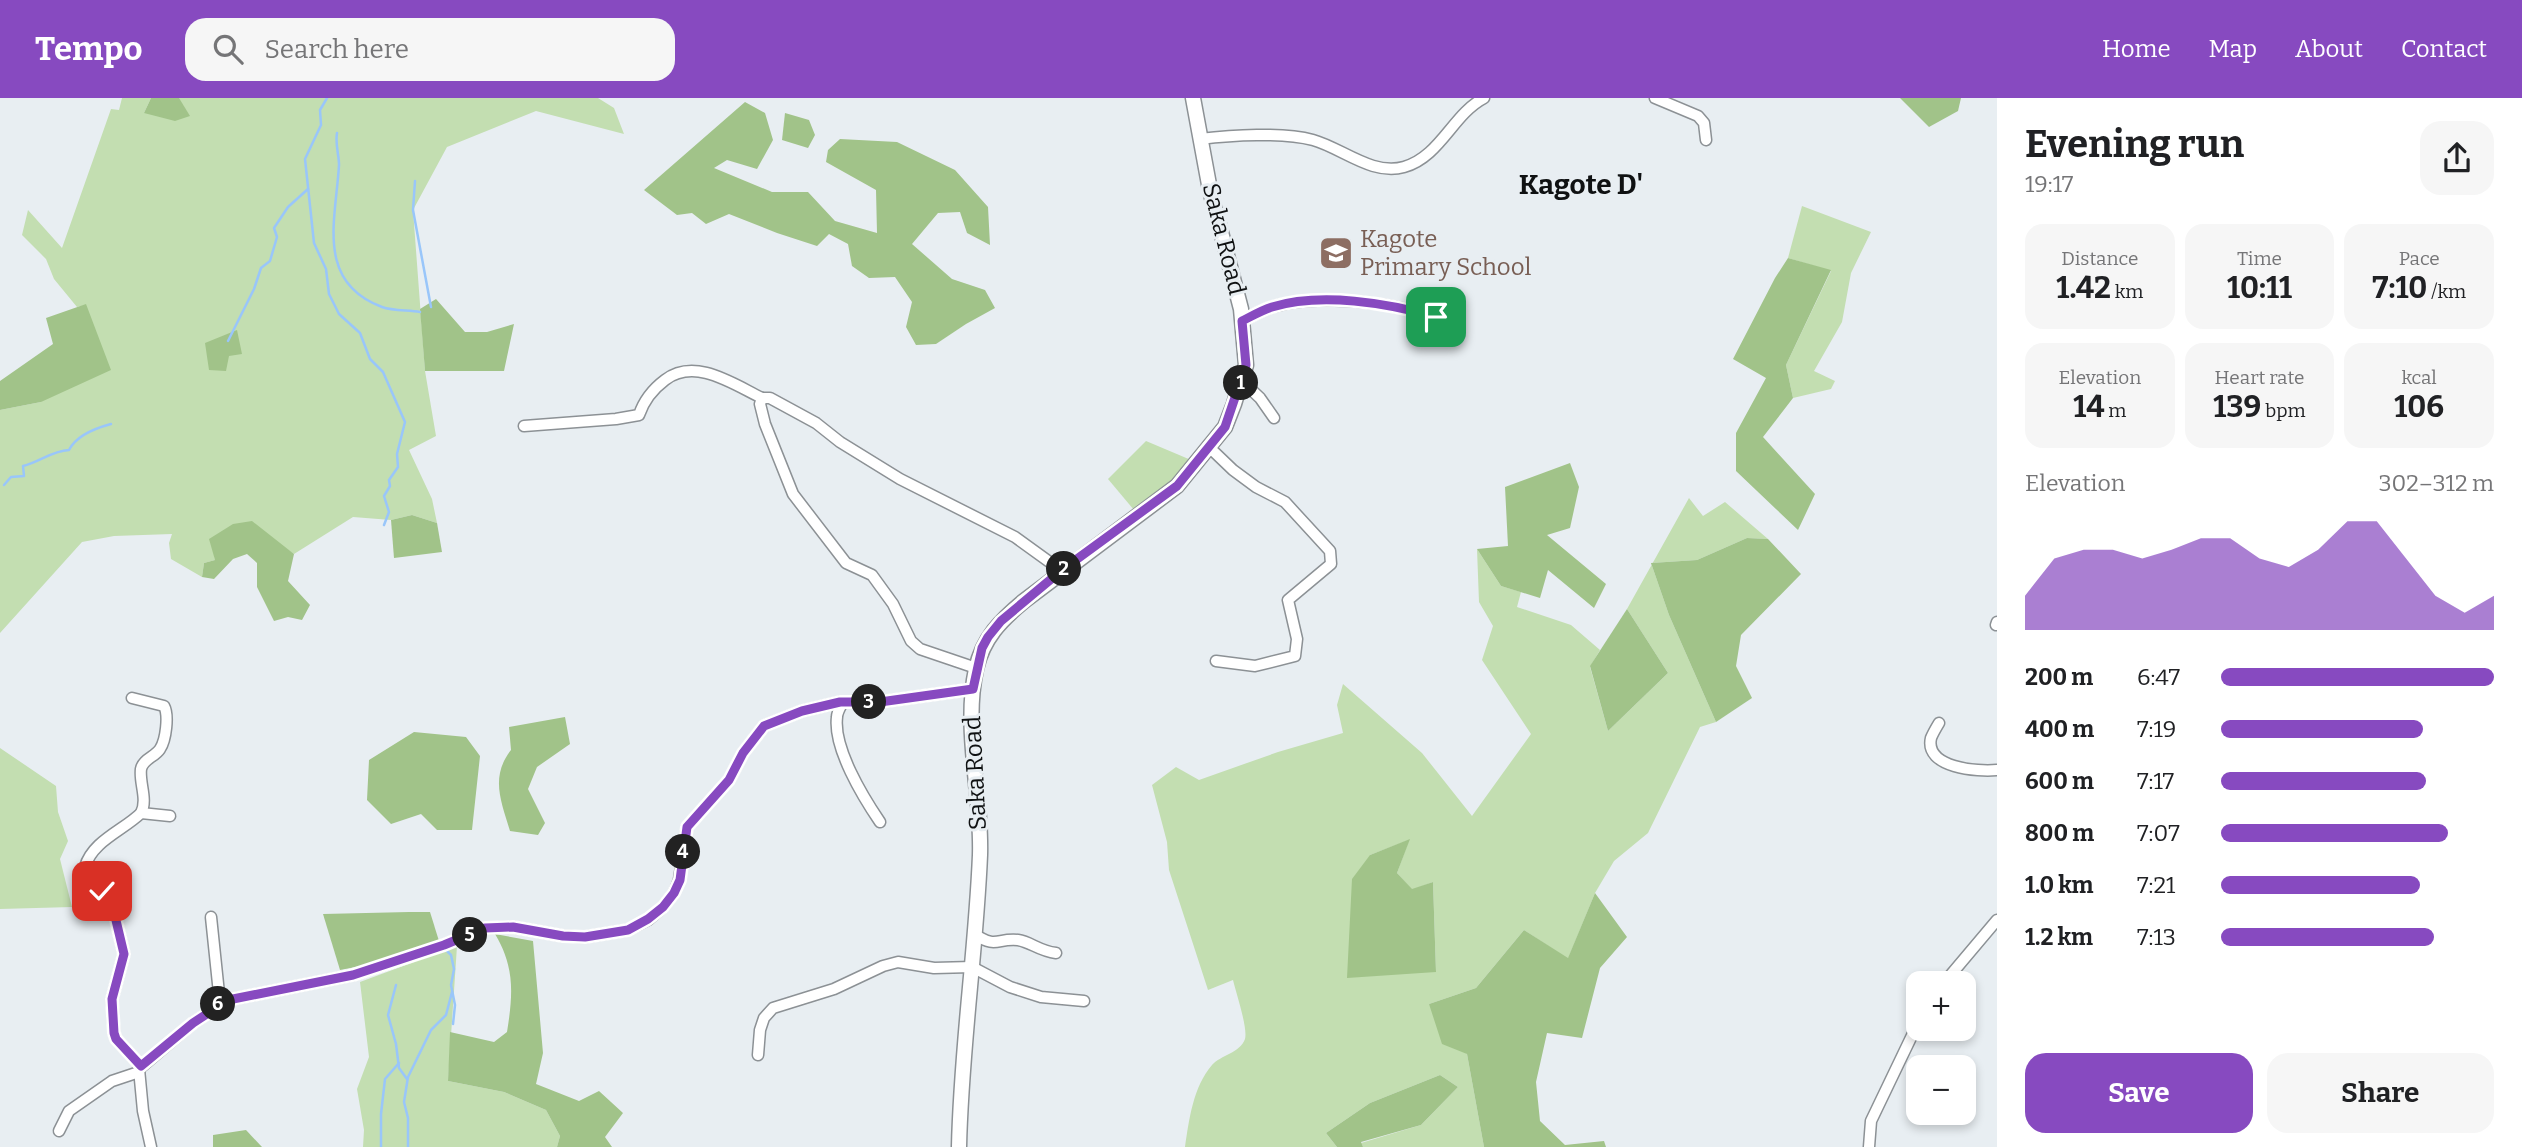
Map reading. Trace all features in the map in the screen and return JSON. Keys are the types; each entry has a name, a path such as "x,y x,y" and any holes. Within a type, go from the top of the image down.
{"main road":[{"name":"Saka Road","path":"959,1147 960,1082 972,967 980,844 971,716 976,668 988,637 1001,621 1062,570 1177,486 1225,427 1242,381 1247,354 1242,321 1193,98"}],"street":[{"path":"1200,139 1234,135 1313,140 1380,167 1402,168 1418,162 1442,140 1465,111 1485,98"},
{"path":"1655,98 1699,116 1704,123 1706,141"},
{"path":"1242,321 1272,307 1313,301 1401,307 1436,317 1449,325"},
{"path":"524,426 639,415 656,386 676,372 709,373 762,398 770,398 900,478 1015,537 1062,570"},
{"path":"1242,381 1260,398 1274,418"},
{"path":"762,398 760,404 765,424 793,494 846,563 872,575 893,604 911,641 920,649 976,668"},
{"path":"1209,447 1256,487 1285,502 1330,551 1331,564 1288,600 1297,639 1295,656 1255,666 1216,661"},
{"path":"59,1131 69,1111 112,1081 140,1069 220,1003 353,975 444,945 485,928 513,927 585,937 628,930 663,907 674,893 680,880 687,827 729,780 743,753 764,726 802,711 843,702 880,702 973,689"},
{"path":"132,698 159,703 168,712 163,742 160,751 145,761 141,769 144,807 141,813 100,845 89,856 85,867 114,912 124,954 112,999 114,1033 140,1069 143,1111 151,1147"},
{"path":"843,702 836,716 842,749 853,777 880,822"},
{"path":"1939,723 1931,738 1936,757 1947,764 1965,769 1997,770"},
{"path":"141,813 170,816"},
{"path":"211,917 220,1003"},
{"path":"1954,971 1997,920"},
{"path":"974,934 990,943 1016,940 1042,951 1056,953"},
{"path":"758,1055 760,1030 764,1018 773,1008 834,989 883,965 898,962 934,968 972,967 1010,987 1041,997 1084,1001"},
{"path":"1869,1147 1871,1121 1909,1041"}],"green space":[{"path":"122,98 151,98 144,113 178,98 598,98 614,108 624,134 536,111 447,147 413,210 425,371 436,436 409,450 432,499 437,523 412,515 391,520 353,517 294,554 272,539 214,552 215,560 204,563 202,577 171,559 169,543 172,534 114,536 82,542 0,633 0,410 41,402 86,305 77,307 54,279 46,259 22,235 28,210 62,248 111,109 119,110"},
{"path":"151,98 179,98 190,116 175,121 144,113"},
{"path":"1900,98 1961,98 1958,111 1929,127"},
{"path":"745,102 765,113 773,140 757,169 727,160 714,168 772,192 808,192 835,221 877,233 876,190 826,162 828,150 840,139 897,142 955,170 988,207 990,245 967,233 960,212 938,213 912,244 952,279 985,290 995,308 936,344 916,345 906,327 912,302 895,277 869,278 852,266 848,244 829,234 817,246 729,214 706,224 692,213 677,215 644,190"},
{"path":"785,113 809,120 815,135 808,148 782,140"},
{"path":"1802,206 1871,232 1851,273 1842,322 1814,371 1835,381 1831,389 1793,398 1786,365 1831,271 1788,258"},
{"path":"1788,258 1831,270 1786,365 1793,398 1763,437 1815,494 1798,530 1736,471 1736,433 1766,378 1733,359"},
{"path":"436,299 465,332 487,332 514,324 504,371 425,371 420,309"},
{"path":"86,304 111,370 41,402 0,410 0,381 53,344 46,318"},
{"path":"237,330 242,354 229,356 226,371 209,370 205,343"},
{"path":"1146,441 1191,460 1175,479 1134,510 1108,479"},
{"path":"1570,463 1579,487 1570,528 1547,535 1606,584 1594,608 1548,570 1540,598 1501,586 1477,549 1508,546 1505,487"},
{"path":"1689,498 1703,516 1725,502 1768,539 1747,538 1697,560 1653,563"},
{"path":"412,515 437,523 442,552 394,558 391,520"},
{"path":"252,521 294,554 288,581 310,605 302,620 288,617 274,621 257,587 257,563 247,554 233,559 214,579 202,577 204,563 215,560 209,539 233,524"},
{"path":"1747,538 1768,539 1801,574 1741,635 1736,666 1752,698 1716,722 1669,615 1651,563 1697,560"},
{"path":"1477,549 1501,586 1521,592 1517,607 1571,625 1600,650 1590,667 1608,731 1668,673 1627,609 1652,565 1669,615 1716,722 1700,727 1648,833 1614,861 1595,893 1568,959 1524,930 1476,988 1429,1004 1467,1054 1484,1147 1363,1147 1361,1143 1421,1125 1458,1087 1440,1075 1370,1103 1326,1133 1337,1147 1185,1147 1200,1083 1212,1065 1243,1044 1245,1034 1233,980 1208,990 1169,870 1167,842 1152,785 1176,767 1199,780 1278,752 1343,733 1337,705 1343,684 1422,753 1472,816 1531,734 1482,660 1493,626 1479,602","holes":["1409,840 1397,873 1412,890 1433,882 1436,972 1370,855"]},
{"path":"1627,609 1668,673 1608,731 1590,666"},
{"path":"565,717 570,744 537,767 528,789 545,823 538,835 510,831 499,789 501,770 511,750 509,727"},
{"path":"414,732 466,737 480,756 472,830 437,830 421,814 391,824 367,800 369,760"},
{"path":"0,748 56,786 58,812 68,841 60,859 72,907 0,909"},
{"path":"1410,839 1397,873 1412,889 1433,882 1436,972 1347,978 1352,879 1370,855"},
{"path":"1595,893 1627,937 1600,968 1582,1038 1547,1033 1536,1082 1540,1121 1565,1145 1604,1141 1606,1147 1484,1147 1467,1054 1442,1044 1429,1004 1476,988 1524,930 1568,958"},
{"path":"430,912 439,941 340,970 323,914"},
{"path":"495,934 533,941 543,1053 536,1084 579,1101 599,1091 623,1113 605,1137 612,1147 557,1147 560,1136 546,1110 504,1092 448,1081 450,1032 494,1042 507,1032 511,982 502,946"},
{"path":"457,946 448,1081 504,1092 546,1110 560,1136 557,1147 363,1147 364,1130 357,1089 369,1057 360,982"},
{"path":"1440,1075 1458,1087 1421,1125 1361,1142 1363,1147 1337,1147 1326,1133 1370,1103"},
{"path":"246,1130 262,1147 213,1147 213,1135"}],"waterway":[{"path":"327,98 320,110 321,125 305,159 314,243 326,269 329,294 339,314 360,333 370,359 383,372 405,422 397,454 398,467 389,480 390,486 384,496 389,512 384,525"},
{"path":"337,133 339,165 334,247 338,265 347,282 361,296 382,307 420,312"},
{"path":"415,181 413,210 431,307"},
{"path":"228,341 254,289 261,268 270,261 277,237 274,228 288,207 308,189"},
{"path":"4,485 11,477 24,476 23,466 69,450 81,437 111,424"},
{"path":"444,948 451,955 454,969 451,985 455,1005 453,1024"},
{"path":"396,985 388,1015 399,1068 407,1079"},
{"path":"408,1147 408,1118 404,1102 408,1077 431,1030 446,1015 452,992"},
{"path":"381,1147 385,1079 399,1063"}],"place":[{"name":"Kagote Primary School","path":"1336,253"}],"district":[{"name":"Kagote D'","path":"1581,184"}],"route":[{"path":"102,891 114,912 124,954 112,999 114,1033 116,1039 141,1066 220,1003 353,975 444,945 485,928 513,927 585,937 628,930 663,907 674,893 680,880 687,827 729,780 743,753 764,726 802,711 840,702 880,702 973,689 982,648 1001,621 1062,570 1177,486 1225,427 1245,372 1247,354 1242,321 1272,307 1313,301 1401,307 1436,317"}]}
